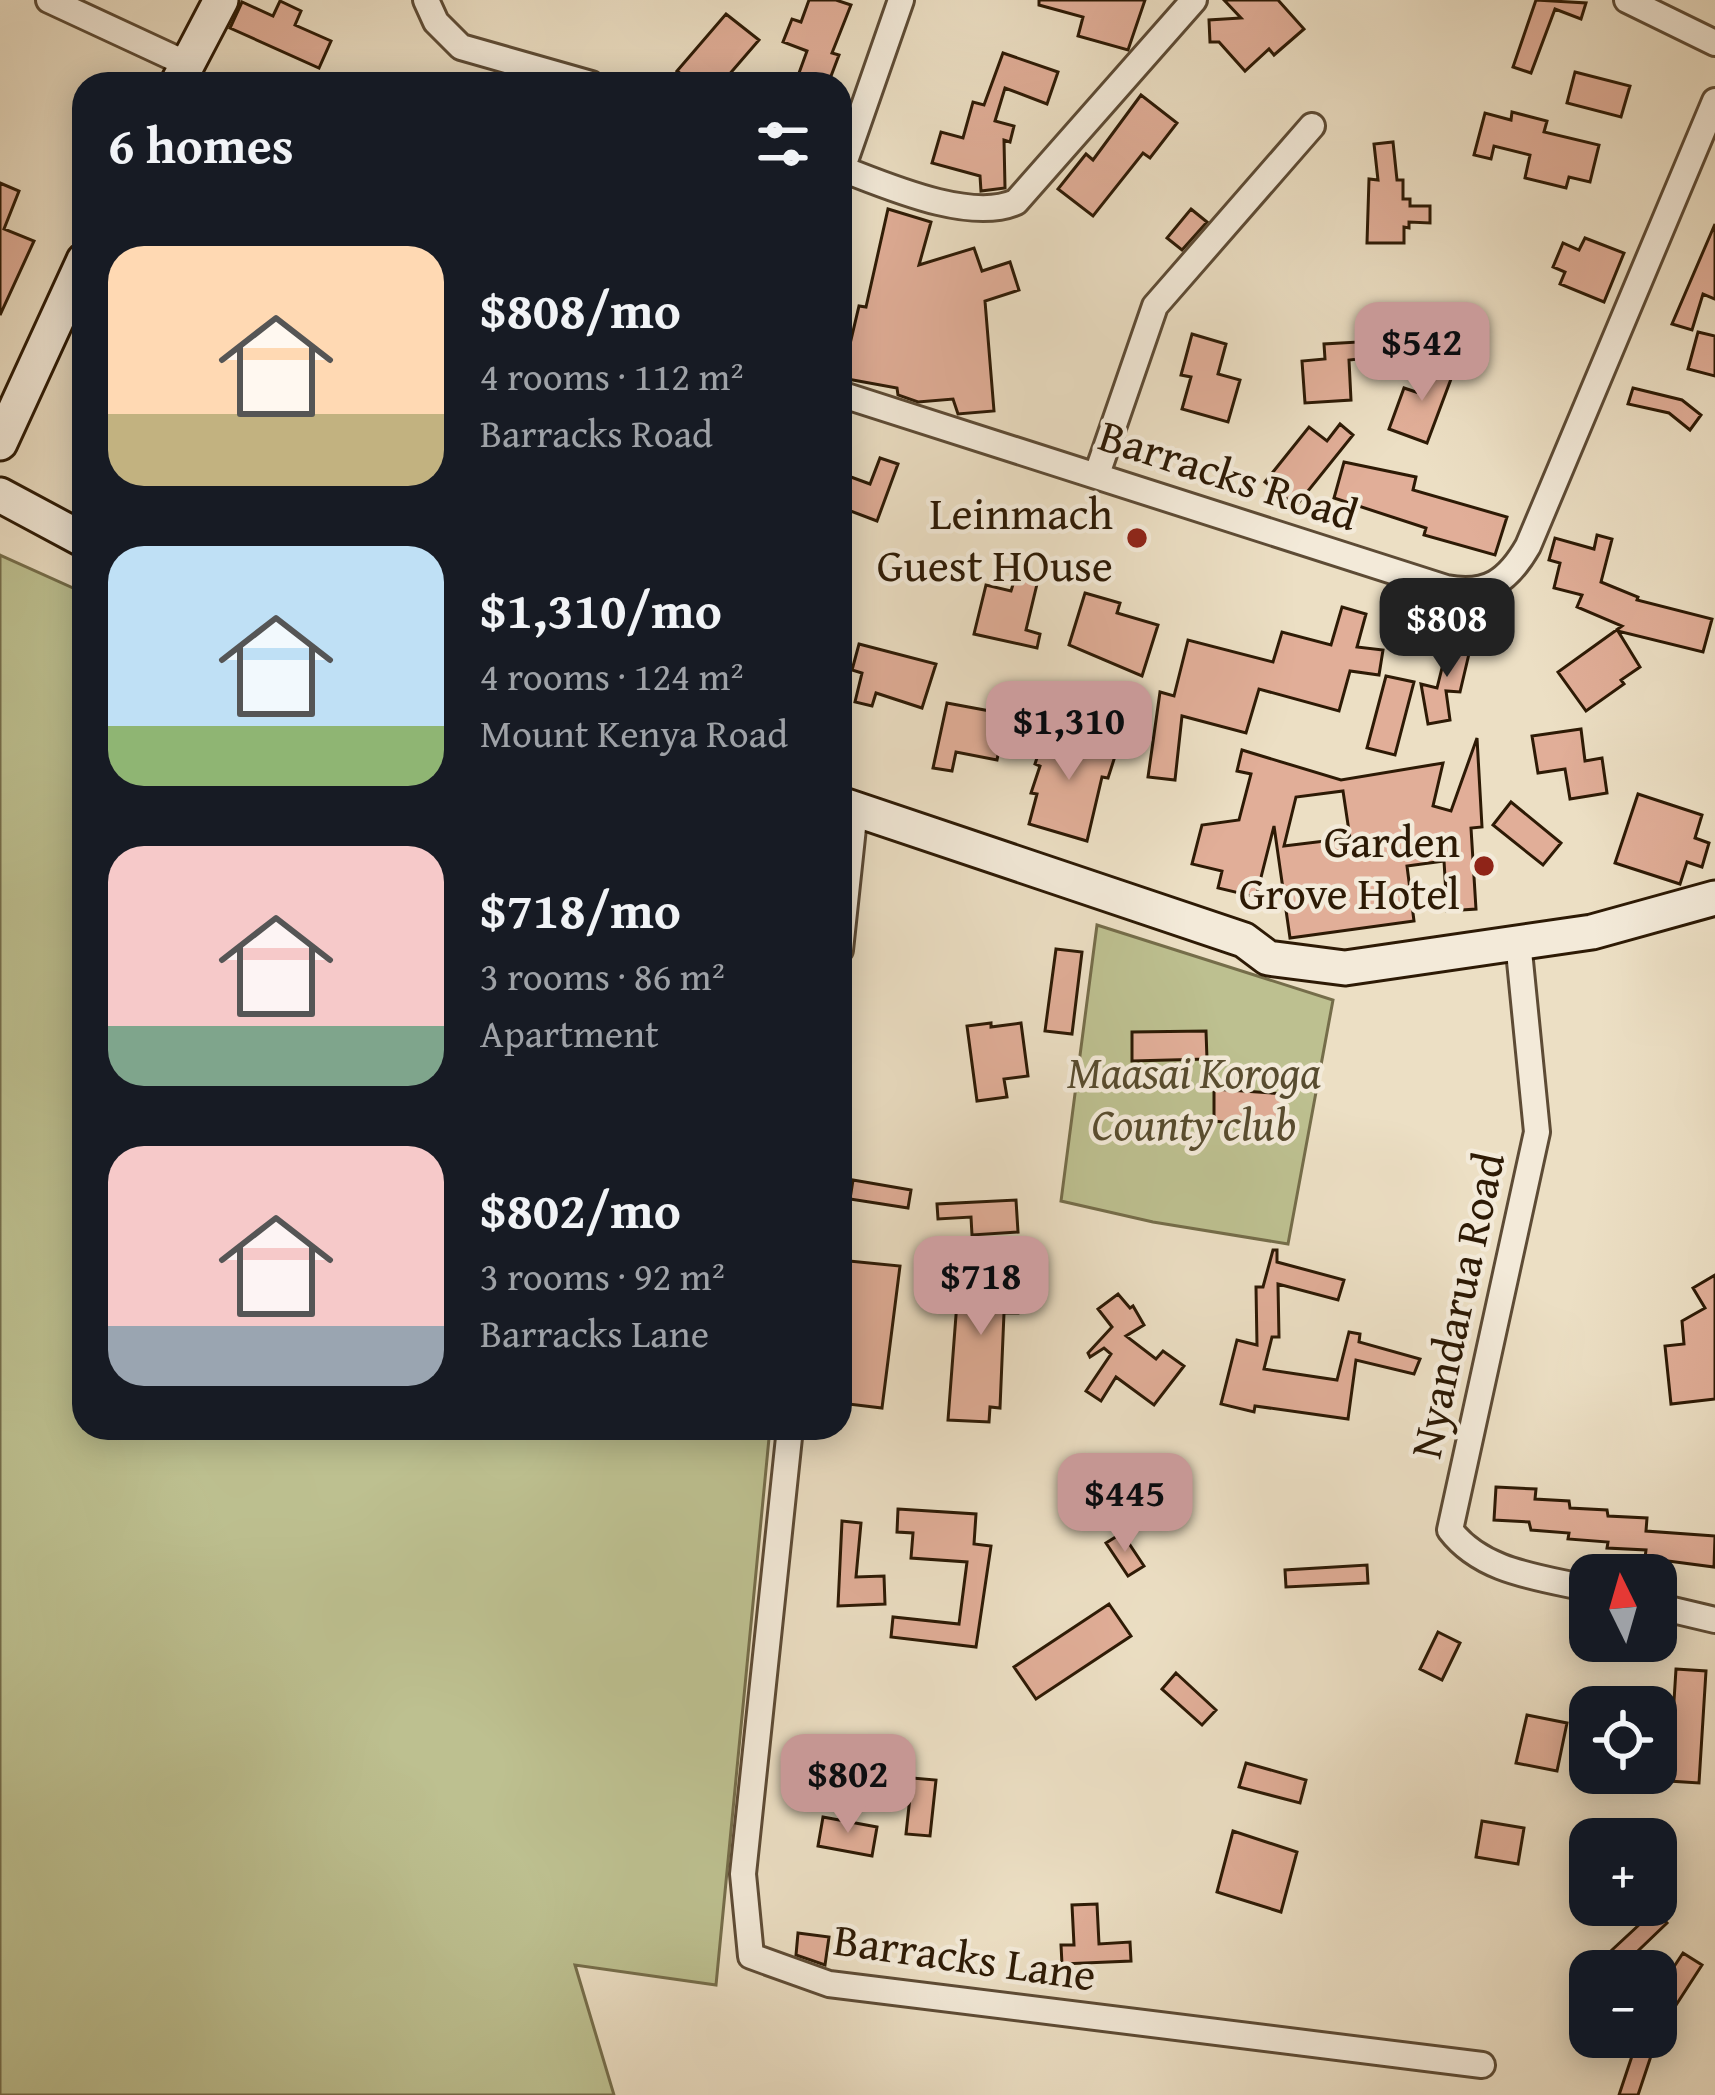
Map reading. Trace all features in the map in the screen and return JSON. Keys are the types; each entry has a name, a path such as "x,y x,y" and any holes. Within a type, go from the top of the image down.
{"main road":[{"path":"183,72 221,0"},
{"path":"0,443 72,286"},
{"path":"0,495 72,534"},
{"path":"852,808 1244,940 1268,958 1345,968 1592,932 1715,898"}],"street":[{"path":"49,0 178,72"},
{"path":"427,0 436,22 461,47 549,72"},
{"path":"852,140 902,0"},
{"path":"852,174 957,206 994,209 1016,202 1194,0"},
{"path":"1627,0 1715,43"},
{"name":"Barracks Road","path":"852,398 1445,588 1475,591 1502,582 1528,546 1715,101"},
{"path":"1097,475 1155,306 1312,126"},
{"name":"Nyandarua Road","path":"1518,941 1537,1132 1450,1529 1463,1548 1490,1564 1569,1584"},
{"name":"Barracks Lane","path":"789,1440 743,1874 751,1956 829,1984 1482,2065"},
{"path":"1677,1611 1715,1620"}],"green space":[{"path":"0,555 72,588 72,1440 769,1440 716,1985 575,1965 614,2095 0,2095"},
{"name":"Maasai Koroga County club","path":"1097,925 1333,1000 1288,1244 1061,1201"}],"building":[{"path":"809,0 851,5 832,53 839,55 833,72 799,72 807,51 783,42 792,19 801,22"},
{"path":"1039,0 1145,0 1128,50 1078,36 1083,17 1039,5"},
{"path":"1224,0 1278,0 1304,29 1274,55 1269,49 1245,71 1219,42 1210,42 1209,20 1241,18"},
{"path":"1536,0 1586,3 1581,19 1555,9 1531,73 1513,67"},
{"path":"280,1 301,11 295,25 331,41 319,68 230,28 242,2 273,16"},
{"path":"726,14 759,40 731,72 677,71"},
{"path":"1003,53 1058,72 1047,104 1005,88 995,121 1014,126 1010,142 1004,140 1005,188 981,191 980,176 932,163 941,132 963,138 973,102 984,105"},
{"path":"1575,72 1630,86 1621,117 1567,103"},
{"path":"1141,95 1177,123 1150,158 1143,153 1093,216 1058,189 1086,154 1093,160"},
{"path":"1512,112 1547,121 1544,132 1599,145 1590,182 1569,177 1566,188 1525,178 1530,155 1494,146 1491,159 1474,155 1485,113 1511,120"},
{"path":"1393,142 1403,199 1410,199 1410,206 1430,206 1430,223 1409,222 1409,228 1404,227 1404,243 1367,243 1369,179 1378,180 1374,144"},
{"path":"0,183 19,191 4,229 34,241 0,315"},
{"path":"888,209 931,222 919,265 974,248 982,271 1010,262 1019,290 985,301 994,411 958,414 953,399 918,402 898,395 897,388 852,380 852,336 859,306 866,307"},
{"path":"1191,209 1207,222 1182,250 1167,238"},
{"path":"1715,224 1715,299 1703,294 1692,330 1672,324"},
{"path":"1585,238 1624,253 1604,302 1560,284 1565,272 1553,267 1563,243 1579,250"},
{"path":"1698,332 1715,336 1715,376 1688,369"},
{"path":"1192,334 1226,344 1218,374 1240,380 1228,422 1182,409 1191,377 1181,375"},
{"path":"1358,342 1359,359 1349,360 1351,400 1305,403 1302,361 1325,359 1324,344"},
{"path":"1424,363 1454,371 1427,443 1389,429 1404,388 1416,392"},
{"path":"1633,388 1682,400 1701,415 1690,430 1669,413 1628,404"},
{"path":"1340,424 1353,435 1296,506 1265,482 1309,427 1327,441"},
{"path":"880,458 898,464 877,521 852,512 852,477 870,484"},
{"path":"1344,462 1416,477 1413,490 1507,517 1495,555 1424,535 1426,528 1334,498"},
{"path":"1597,535 1612,539 1601,582 1637,600 1712,619 1703,652 1618,631 1640,667 1586,711 1558,672 1622,626 1577,607 1582,595 1554,588 1560,563 1549,560 1555,538 1594,549"},
{"path":"1016,575 1038,580 1026,630 1040,634 1037,648 974,634 986,585 1011,591"},
{"path":"1085,593 1120,603 1117,613 1158,625 1142,676 1069,645"},
{"path":"1342,607 1366,614 1357,647 1383,650 1379,675 1350,671 1339,711 1259,689 1246,733 1182,716 1175,780 1148,777 1160,692 1174,696 1188,640 1273,662 1282,632 1331,645"},
{"path":"1450,636 1472,641 1460,692 1446,691 1450,720 1428,724 1421,684 1437,688"},
{"path":"859,644 936,664 922,708 876,693 872,706 855,702 862,673 852,670"},
{"path":"1386,676 1414,682 1395,755 1367,748"},
{"path":"947,703 1006,714 997,760 956,752 952,771 933,768"},
{"path":"1047,727 1117,750 1108,778 1102,777 1087,841 1029,824 1037,794 1031,793 1040,766 1035,764"},
{"path":"1581,729 1585,761 1602,758 1607,793 1570,799 1565,769 1538,773 1532,736"},
{"path":"1477,738 1482,827 1471,828 1476,909 1447,911 1444,861 1407,866 1414,921 1290,938 1274,826 1256,897 1218,888 1222,871 1192,864 1202,825 1239,820 1251,774 1237,771 1242,750 1341,780 1443,763 1433,806 1451,811","holes":["1343,791 1350,838 1284,846 1296,797"]},
{"path":"1638,794 1702,815 1695,838 1709,843 1702,867 1687,862 1680,884 1615,863"},
{"path":"1511,802 1561,843 1543,865 1493,825"},
{"path":"1056,949 1082,952 1072,1034 1045,1031"},
{"path":"991,1023 991,1027 1021,1023 1028,1076 1004,1079 1007,1097 977,1101 967,1026"},
{"path":"1206,1031 1207,1059 1132,1061 1132,1032"},
{"path":"1214,1089 1285,1094 1283,1129 1214,1121"},
{"path":"853,1180 911,1190 908,1208 852,1199"},
{"path":"1016,1200 1018,1232 972,1235 971,1217 938,1219 937,1204"},
{"path":"1273,1250 1277,1250 1277,1262 1344,1280 1338,1300 1278,1284 1279,1337 1272,1337 1264,1369 1337,1380 1349,1332 1360,1334 1359,1342 1420,1359 1414,1374 1356,1360 1348,1419 1255,1406 1254,1412 1221,1404 1237,1340 1257,1345 1256,1287 1263,1287"},
{"path":"852,1261 900,1266 882,1408 852,1404"},
{"path":"960,1263 1021,1267 1018,1313 1004,1313 1000,1408 990,1407 989,1422 948,1420"},
{"path":"1715,1275 1715,1399 1671,1404 1665,1346 1684,1344 1682,1321 1705,1308 1693,1288"},
{"path":"1118,1294 1133,1306 1144,1325 1126,1336 1156,1359 1163,1351 1184,1366 1154,1405 1116,1377 1101,1401 1086,1391 1111,1354 1104,1348 1090,1357 1088,1353 1112,1327 1098,1309"},
{"path":"1496,1487 1536,1489 1535,1499 1569,1501 1570,1508 1607,1510 1608,1516 1647,1518 1646,1531 1715,1536 1714,1567 1677,1562 1677,1554 1607,1548 1608,1542 1531,1530 1529,1522 1494,1520"},
{"path":"898,1509 976,1514 974,1544 991,1546 976,1647 891,1637 893,1617 959,1624 967,1562 911,1558 913,1533 897,1532"},
{"path":"842,1521 861,1523 856,1577 884,1576 885,1604 838,1606"},
{"path":"1122,1533 1144,1566 1128,1576 1106,1543"},
{"path":"1367,1565 1368,1583 1286,1587 1285,1570"},
{"path":"1109,1604 1131,1636 1036,1699 1014,1667"},
{"path":"1438,1632 1460,1643 1442,1680 1420,1669"},
{"path":"1676,1669 1706,1671 1699,1783 1677,1782"},
{"path":"1176,1673 1216,1710 1202,1725 1162,1689"},
{"path":"1527,1715 1567,1723 1557,1771 1516,1763"},
{"path":"1246,1763 1306,1780 1300,1803 1239,1787"},
{"path":"912,1778 936,1780 930,1836 906,1834"},
{"path":"823,1817 877,1827 872,1856 818,1846"},
{"path":"1482,1821 1524,1828 1518,1864 1476,1857"},
{"path":"1233,1831 1297,1852 1281,1912 1217,1892"},
{"path":"1097,1904 1099,1944 1130,1942 1131,1961 1062,1964 1061,1945 1074,1945 1072,1905"},
{"path":"1638,1926 1664,1926 1639,1950 1612,1950"},
{"path":"798,1933 829,1937 825,1965 796,1955"},
{"path":"1683,1953 1702,1965 1677,2004 1677,1962"},
{"path":"1631,2058 1650,2058 1638,2095 1619,2095"}],"place":[{"name":"Leinmach Guest HOuse","path":"1137,538"},
{"name":"Garden Grove Hotel","path":"1484,866"}]}
